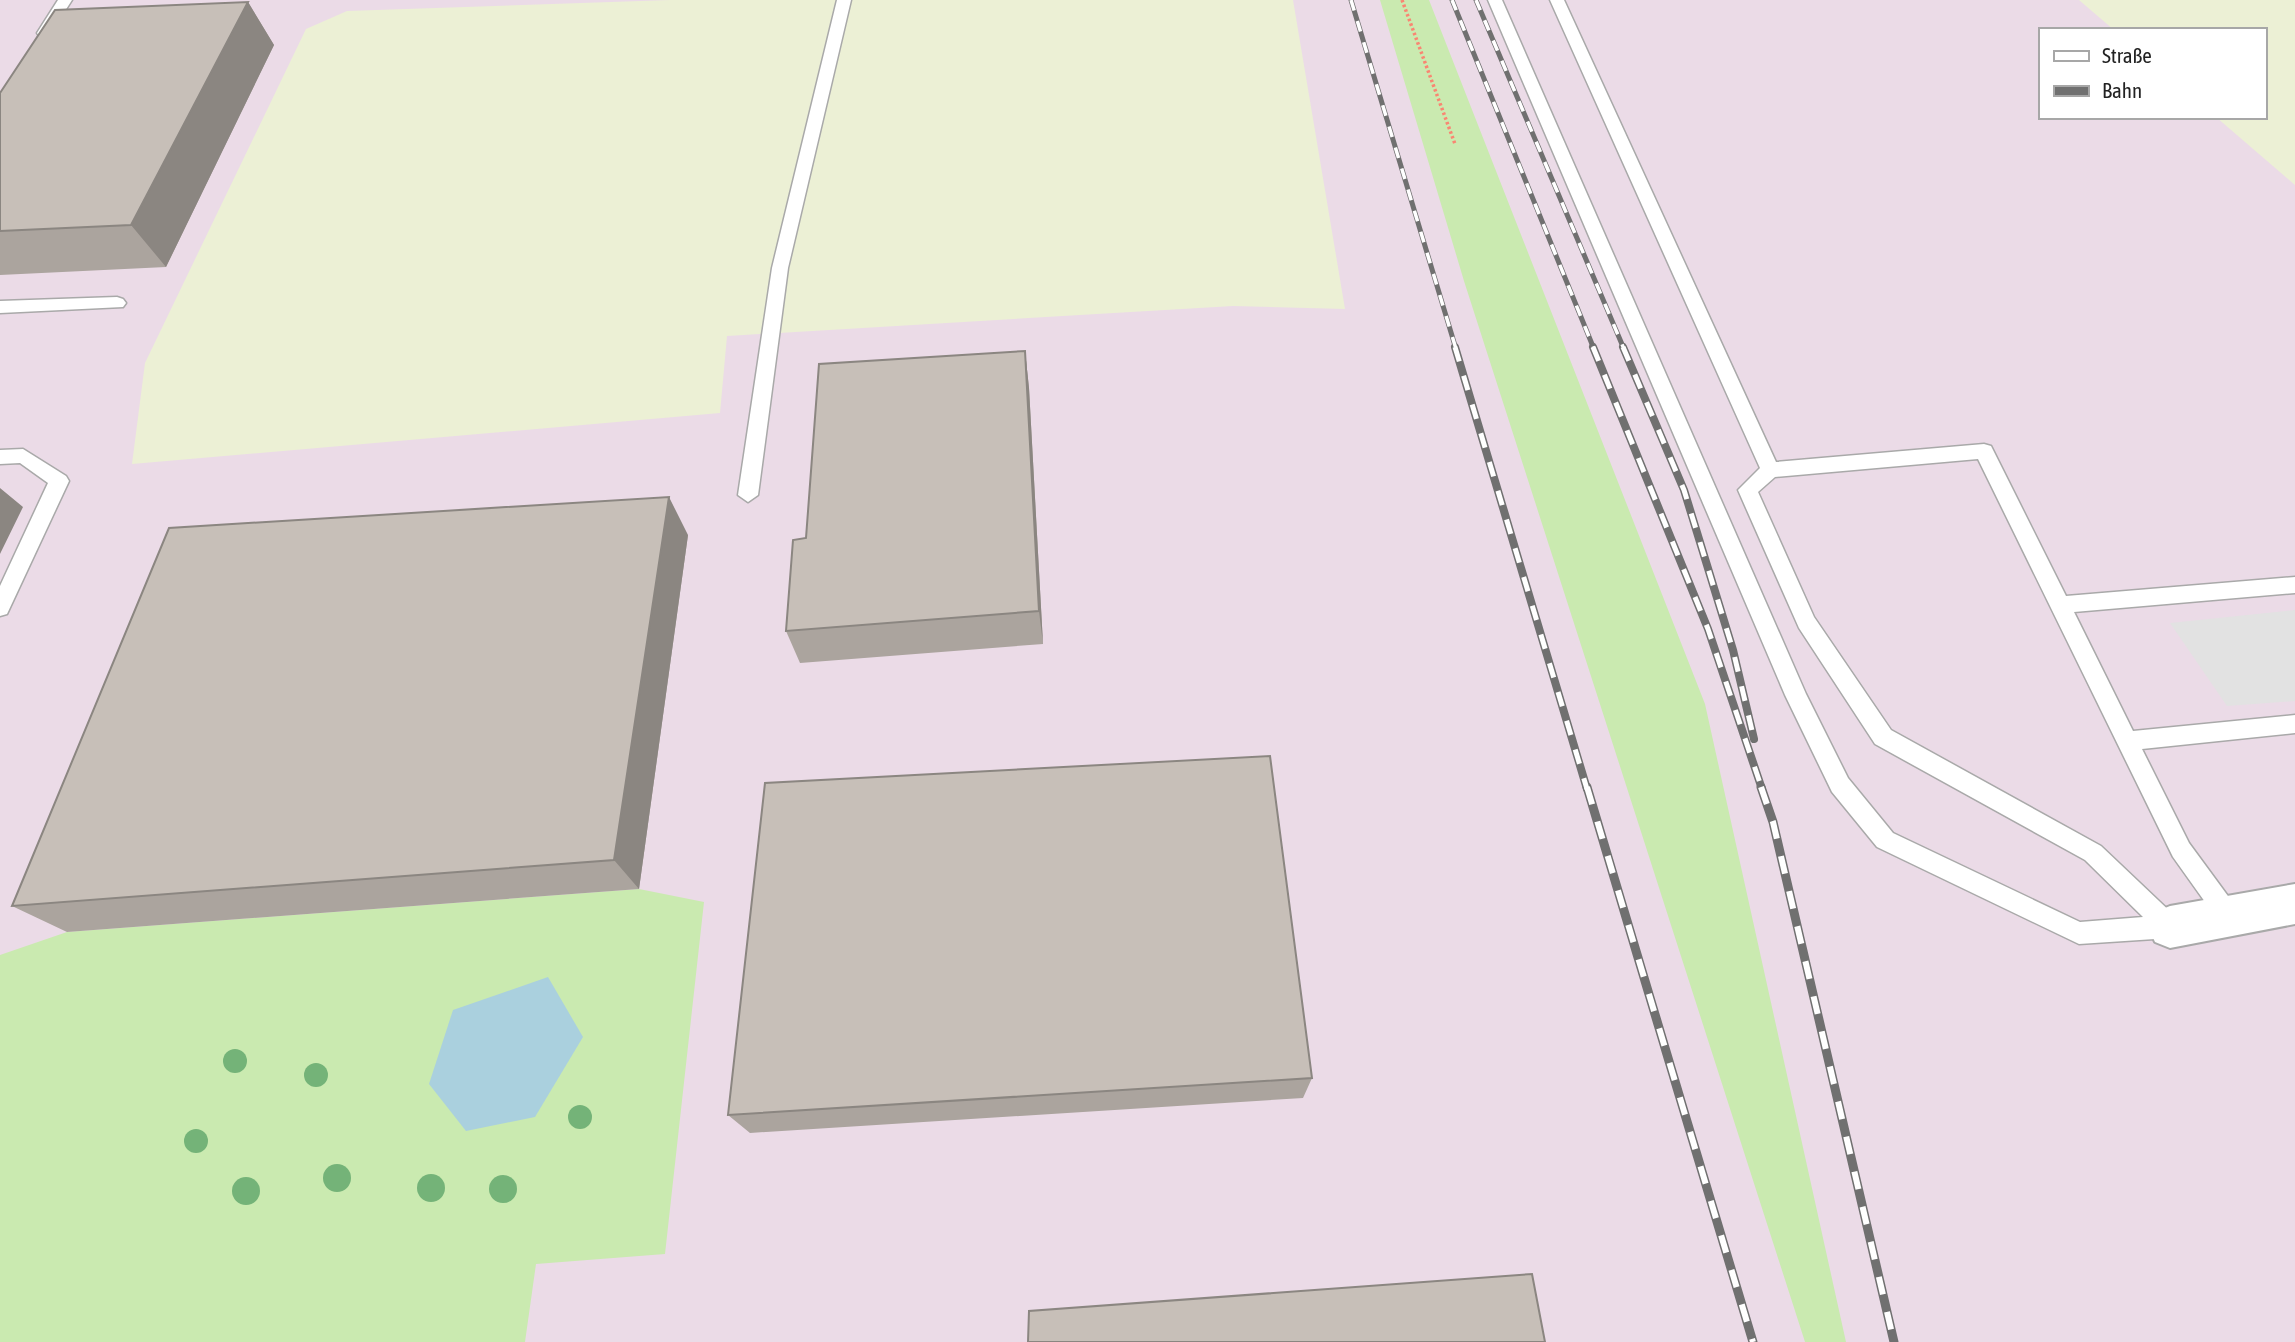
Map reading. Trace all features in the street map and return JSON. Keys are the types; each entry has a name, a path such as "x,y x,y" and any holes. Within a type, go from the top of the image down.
{"street":[{"path":"2170,927 2295,904"}],"lane":[{"path":"65,0 43,33 65,40"},
{"path":"748,495 780,268 844,0"},
{"path":"1495,0 1791,683 1840,785 1885,840 2079,933 2170,927"},
{"path":"1557,0 1770,470"},
{"path":"0,307 117,303"},
{"path":"2170,927 2093,853 1883,737 1806,622 1748,490 1770,470 1984,451 2181,850 2228,915"},
{"path":"0,457 23,456 59,481 0,608"},
{"path":"2060,605 2295,585"},
{"path":"2127,741 2295,724"}],"path":[{"path":"1402,0 1455,144"}],"shaded area":[{"path":"0,0 2295,0 2295,1342 0,1342"},
{"path":"2295,610 2295,701 2227,706 2170,623"}],"green space":[{"path":"670,0 1293,0 1345,309 1233,306 727,336 720,413 132,464 145,363 306,29 347,11"},
{"path":"1380,0 1429,0 1705,704 1846,1342 1805,1342 1464,281"},
{"path":"2079,0 2295,0 2295,185 2218,119 2267,119 2267,28 2112,28"},
{"path":"639,889 704,902 665,1254 536,1264 525,1342 0,1342 0,955 67,932"}],"water":[{"path":"548,977 583,1037 535,1117 466,1131 429,1084 453,1010"}],"building":[{"path":"248,2 131,225 0,231 0,93 55,10"},
{"path":"1025,351 1039,611 786,631 793,540 806,538 819,364"},
{"path":"669,497 614,860 12,906 169,528"},
{"path":"1270,756 1312,1078 728,1115 765,783"},
{"path":"1532,1274 1545,1342 1028,1342 1029,1311"}],"railway":[{"path":"1351,0 1456,349"},
{"path":"1452,0 1594,349"},
{"path":"1476,0 1624,349"},
{"path":"1455,347 1587,789"},
{"path":"1593,347 1708,629 1762,789"},
{"path":"1623,347 1684,490 1733,650 1754,739"},
{"path":"1587,787 1753,1342"},
{"path":"1761,787 1773,822 1894,1342"}]}
